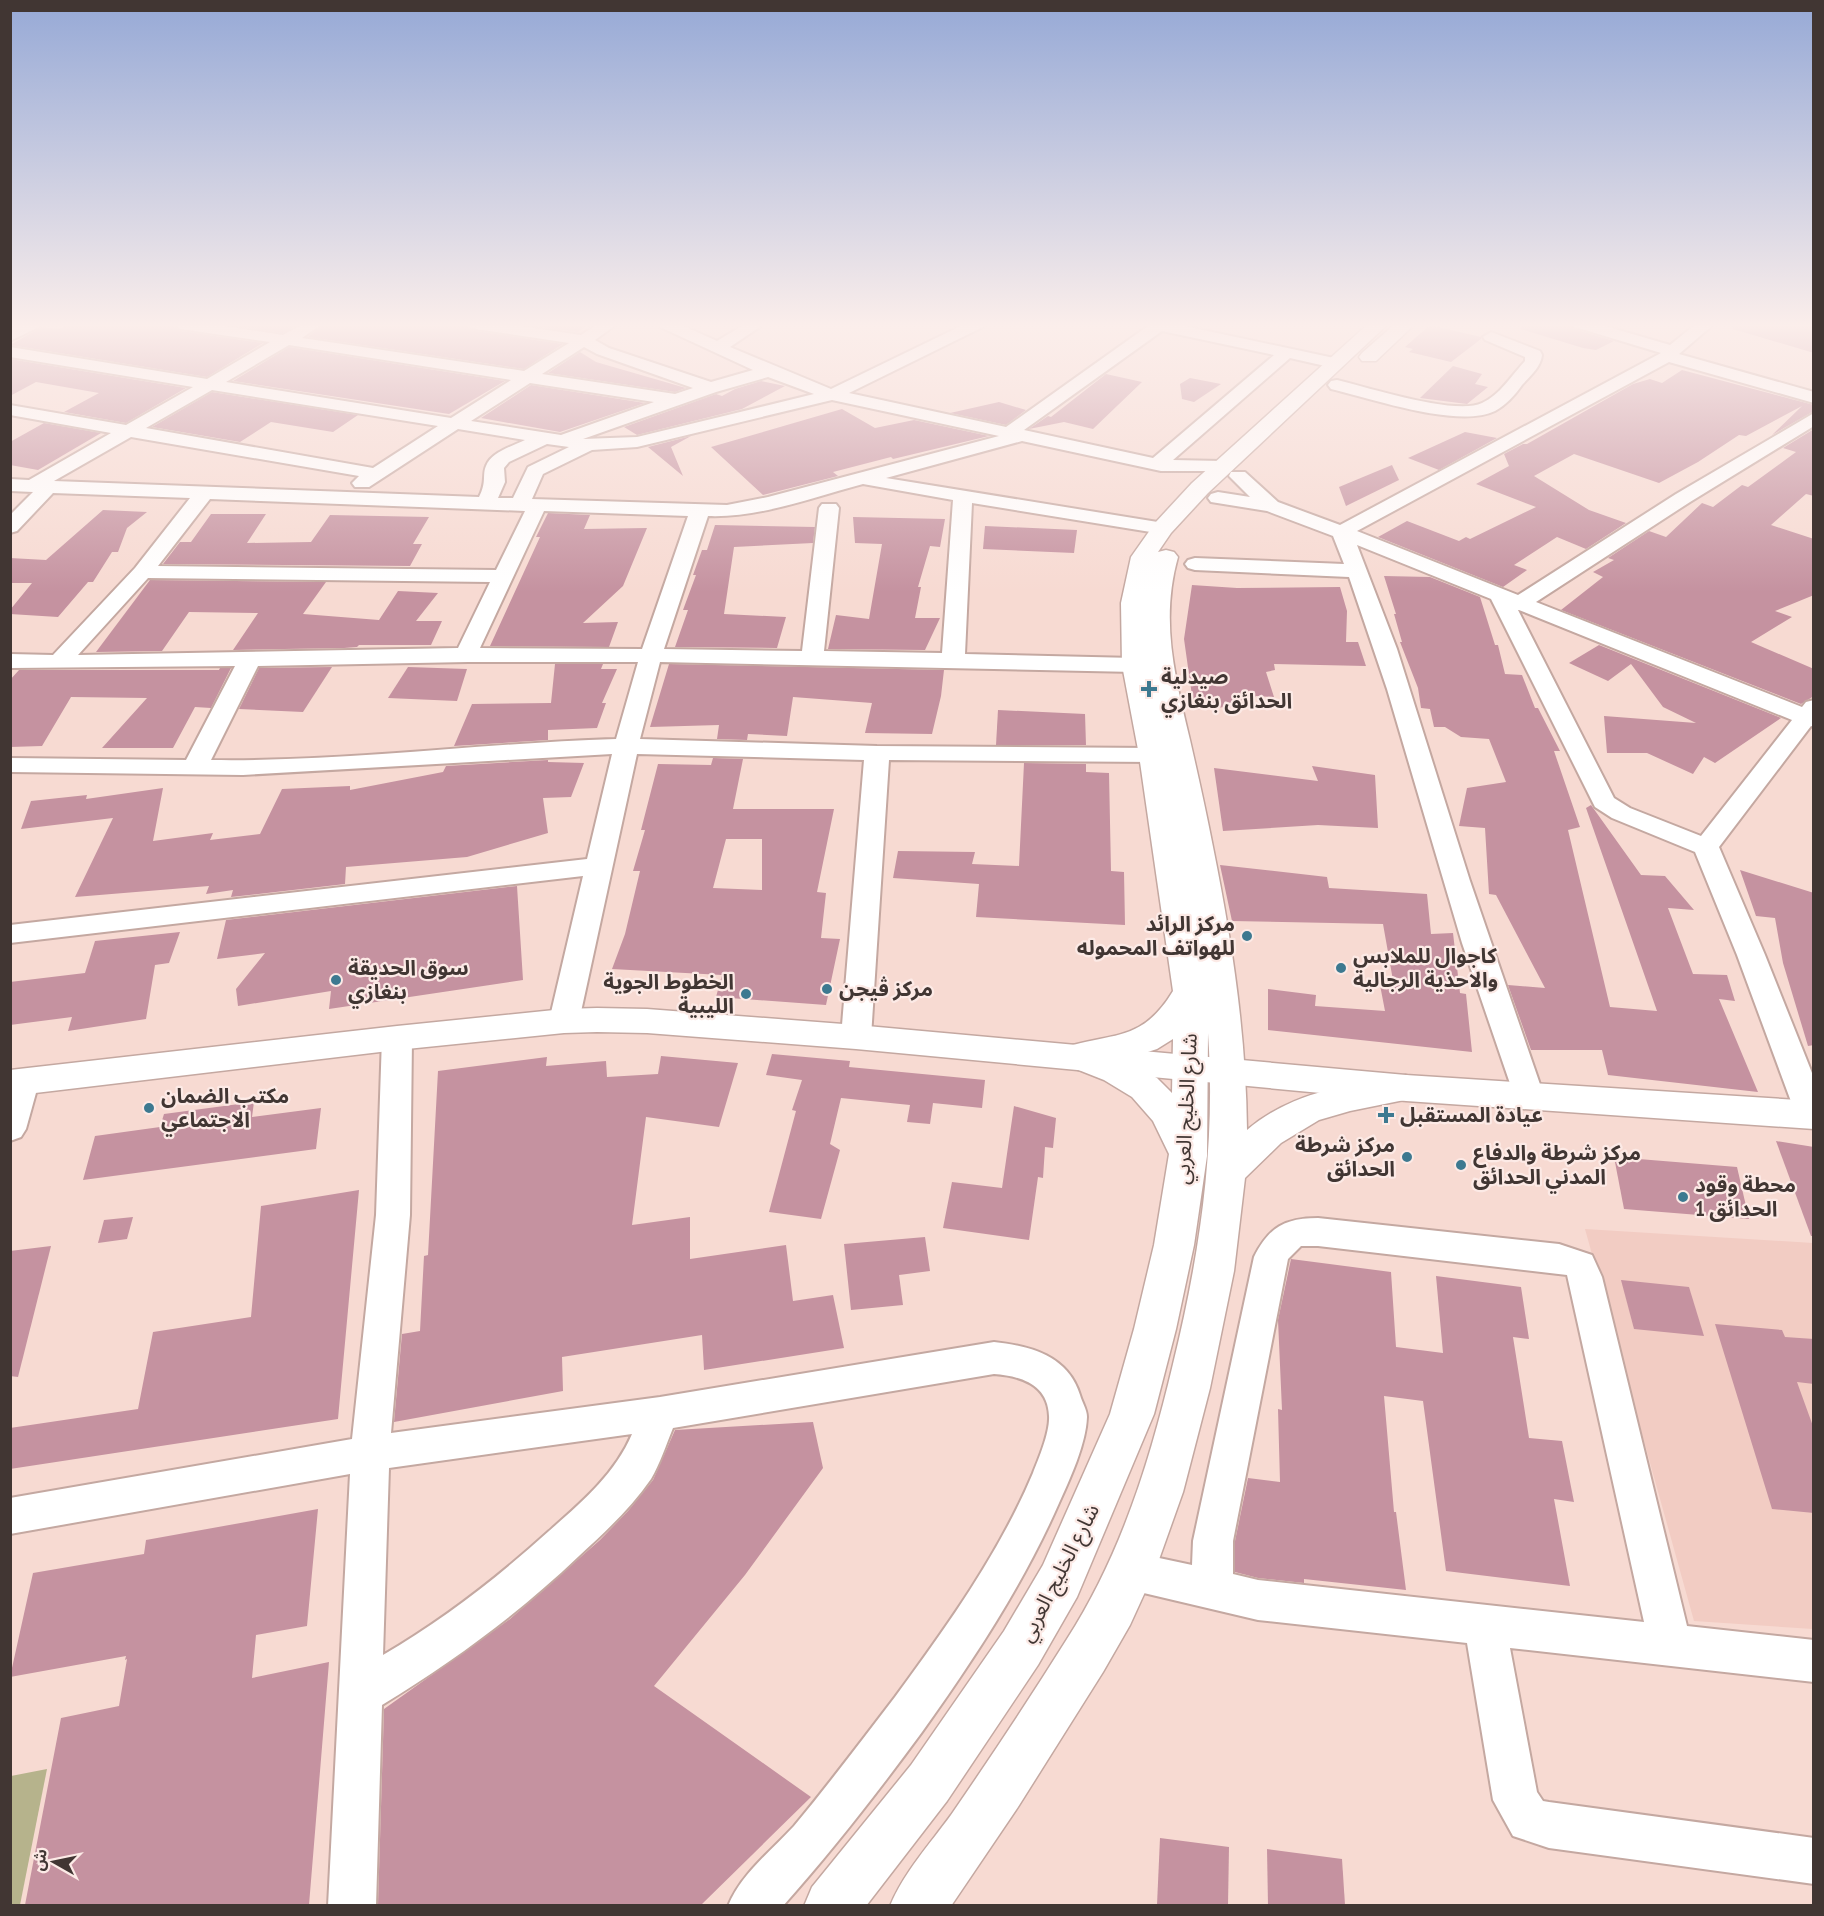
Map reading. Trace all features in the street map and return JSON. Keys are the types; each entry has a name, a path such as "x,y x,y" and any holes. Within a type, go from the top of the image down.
{"main road":[{"name":"شارع الخليج العربي","path":"831,1905 929,1783 1021,1648 1060,1581 1132,1414 1155,1329 1174,1245 1188,1156 1191,1067 1190,991 1153,755 1135,665 1133,603 1143,557 1163,528 1219,482 1293,413"},
{"name":"شارع الخليج العربي","path":"916,1905 983,1815 1119,1596 1131,1571 1153,1511 1186,1399 1218,1251 1226,1174 1228,1070 1223,992 1200,855 1160,664 1156,605 1162,567 1173,544 1219,482"},
{"path":"1078,1056 1119,1049 1142,1041 1162,1029 1175,1017 1190,991"},
{"path":"17,1082 564,1021 647,1021 1078,1056 1406,1088 1813,1115"},
{"path":"1078,1056 1116,1070 1162,1103 1173,1120 1188,1156"},
{"path":"1226,1174 1260,1138 1301,1111 1330,1101 1406,1088"}],"street":[{"path":"30,413 378,474"},
{"path":"10,527 44,483 158,413"},
{"path":"397,413 588,445 637,442 756,413"},
{"path":"338,499 471,413"},
{"path":"485,503 494,489 496,477 494,467 502,458 634,413"},
{"path":"919,413 1159,465 1219,482 1271,506 1811,715 1706,847"},
{"path":"10,484 44,483 338,499 530,503 700,510 748,508 859,480 1016,434 1043,413"},
{"path":"1159,465 1217,413"},
{"path":"1341,532 1560,413"},
{"path":"1510,600 1814,418"},
{"path":"466,655 505,576 530,503 535,471 588,445"},
{"path":"1159,465 1219,482 1271,506"},
{"path":"10,471 44,483"},
{"path":"859,480 1163,528"},
{"path":"59,662 142,572 205,492"},
{"path":"952,660 963,497"},
{"path":"812,657 829,508"},
{"path":"564,1021 626,746 651,656 700,510"},
{"path":"1341,532 1357,571 1405,712 1464,908 1528,1096"},
{"path":"1195,564 1357,571"},
{"path":"142,572 505,576"},
{"path":"1510,600 1604,802 1621,813 1706,847 1813,1115"},
{"path":"10,661 249,660 466,655 812,657 1135,665"},
{"path":"194,769 249,660"},
{"path":"10,765 194,769 339,764 561,748 626,746 877,753 1153,755"},
{"path":"856,1037 877,753"},
{"path":"10,934 598,866"},
{"path":"352,1905 370,1453 393,1215 397,1038"},
{"path":"10,1129 17,1082"},
{"path":"1212,1589 1213,1541 1271,1257 1281,1241 1298,1231 1318,1232 1558,1257 1580,1265 1585,1277 1670,1644"},
{"path":"10,1516 370,1453 660,1414 994,1358 1021,1361 1045,1372 1060,1390 1068,1416 1060,1453 1023,1539 986,1602 945,1664 871,1765 810,1842 751,1905"},
{"path":"362,1692 472,1623 568,1540 613,1497 638,1465 660,1414"},
{"path":"1131,1571 1258,1600 1814,1661"},
{"path":"1485,1625 1516,1800 1528,1820 1549,1825 1814,1861"}],"shaded area":[{"path":"1585,1229 1813,1243 1813,1629 1694,1621"},
{"path":"47,1769 20,1905 11,1905 11,1776"}],"building":[{"path":"72,413 142,413 126,423"},
{"path":"175,413 358,415 333,432 271,422 240,442 152,427"},
{"path":"488,413 614,413 560,432 481,418"},
{"path":"662,413 724,413 637,435 624,427"},
{"path":"827,413 850,413 875,428 914,420 989,436 833,472 838,476 763,495 711,447"},
{"path":"952,413 1021,413 1006,425"},
{"path":"1056,413 1109,413 1093,429 1064,422 1029,429 1048,416 1051,417"},
{"path":"1581,413 1788,413 1746,436 1739,435 1698,462 1659,483 1574,454 1534,476 1589,510 1626,523 1586,549 1557,537 1514,565 1527,570 1503,587 1378,537 1407,521 1459,541 1466,537 1470,539 1536,507 1476,484 1509,466 1504,454 1527,444"},
{"path":"1794,413 1810,413 1772,435"},
{"path":"44,423 101,433 38,470 10,465 10,442"},
{"path":"1814,429 1814,496 1806,494 1771,525 1814,539 1814,595 1775,611 1792,617 1751,642 1814,669 1814,696 1801,704 1561,610 1603,577 1593,572 1614,560 1608,558 1649,531 1666,537 1702,503 1713,507 1742,485 1748,487 1796,452 1783,448"},
{"path":"1465,432 1497,438 1439,470 1408,458"},
{"path":"691,436 671,447 683,476 648,447"},
{"path":"1392,465 1399,480 1346,506 1339,487"},
{"path":"103,510 147,512 127,528 118,552 112,552 93,582 88,582 58,617 10,614 10,610 32,583 10,583 10,558 46,560"},
{"path":"548,513 590,515 584,529 647,528 623,586 583,623 618,622 609,647 490,646 540,537 536,537"},
{"path":"211,514 266,514 247,543 311,542 330,515 429,517 413,544 422,544 410,566 163,564 180,542 191,542"},
{"path":"853,517 945,519 940,547 930,546 918,587 921,587 915,618 940,618 925,650 828,649 836,615 869,619 882,544 855,543"},
{"path":"715,525 815,527 813,543 734,547 724,614 786,617 777,648 675,647 688,610 683,610 696,575 693,575 702,550 707,550"},
{"path":"985,526 1077,530 1074,553 983,549"},
{"path":"1384,576 1430,577 1480,597 1495,645 1498,645 1505,674 1522,675 1535,708 1538,708 1560,751 1554,751 1580,827 1568,830 1610,1007 1657,1011 1586,808 1591,805 1641,875 1665,876 1694,910 1668,908 1693,974 1727,975 1735,1001 1719,999 1758,1092 1608,1075 1602,1050 1531,1050 1508,985 1545,988 1496,895 1489,894 1485,828 1459,826 1467,788 1506,782 1489,739 1461,737 1445,727 1434,727 1430,709 1421,708 1418,688 1400,642 1402,642 1394,614 1396,614"},
{"path":"150,580 326,582 303,614 379,620 398,591 438,593 416,621 442,621 431,645 359,645 344,648 233,650 258,613 189,612 162,651 96,652"},
{"path":"1192,585 1237,588 1340,587 1347,611 1346,642 1358,642 1366,666 1274,664 1275,670 1266,672 1274,697 1256,696 1246,705 1194,710 1184,639"},
{"path":"1599,645 1781,718 1715,763 1704,757 1693,774 1647,753 1607,753 1604,716 1696,723 1663,707 1631,664 1608,681 1569,663"},
{"path":"555,664 603,664 601,669 617,669 602,703 606,703 597,728 548,730 548,740 454,746 472,704 551,703"},
{"path":"669,664 944,670 941,696 932,734 865,733 872,703 793,697 787,736 748,734 747,740 717,739 719,725 650,727"},
{"path":"332,667 303,712 239,709 259,668"},
{"path":"408,667 467,669 457,701 388,698"},
{"path":"220,668 231,668 211,708 195,707 173,748 102,748 147,698 71,697 42,746 10,747 10,680 19,670 219,670"},
{"path":"998,710 1085,714 1086,745 996,745"},
{"path":"713,758 743,759 733,809 834,809 817,892 826,893 821,938 840,939 826,1005 716,997 722,975 612,969 625,934 640,871 633,871 645,830 641,830 658,764 711,765","holes":["726,839 762,839 762,890 713,888"]},
{"path":"548,760 548,762 584,763 571,797 543,798 548,833 467,857 346,867 345,884 231,897 233,890 206,894 209,886 75,897 113,818 21,829 31,801 87,795 86,799 163,788 153,841 213,833 210,840 260,834 282,789 350,786 350,790 443,772 446,766"},
{"path":"1024,763 1086,764 1086,772 1109,773 1111,871 1124,872 1125,925 976,917 979,884 893,878 898,851 975,852 972,864 1019,866"},
{"path":"1312,766 1375,775 1378,828 1318,825 1223,831 1214,768 1318,781"},
{"path":"1220,865 1327,877 1329,888 1427,894 1431,934 1453,933 1460,993 1466,994 1472,1052 1268,1030 1268,989 1316,995 1315,1006 1385,1011 1380,985 1394,986 1383,924 1232,921"},
{"path":"1740,870 1814,893 1814,1045 1808,1046 1783,963 1775,918 1756,916"},
{"path":"517,886 523,980 329,1009 331,991 238,1006 236,989 265,953 217,959 226,920"},
{"path":"180,932 169,963 155,965 146,1019 68,1031 72,1017 10,1025 10,982 85,973 95,941"},
{"path":"772,1054 850,1061 849,1067 985,1080 982,1108 933,1103 930,1124 907,1122 910,1105 841,1098 830,1144 840,1150 821,1219 769,1212 796,1111 792,1110 802,1080 766,1075"},
{"path":"661,1056 738,1063 719,1127 646,1117 632,1225 690,1217 690,1259 786,1245 793,1301 833,1295 844,1348 704,1370 702,1335 562,1357 563,1391 394,1422 402,1334 420,1331 424,1256 428,1255 438,1071 547,1057 546,1066 606,1061 607,1077 658,1074"},
{"path":"254,1102 252,1117 321,1108 316,1149 83,1180 95,1136 160,1127 164,1114"},
{"path":"1014,1106 1056,1118 1053,1148 1045,1147 1043,1178 1038,1177 1029,1240 943,1228 952,1182 1002,1188"},
{"path":"1776,1141 1814,1147 1814,1236 1811,1236"},
{"name":"محطة وقود الحدائق 1","path":"1614,1157 1737,1167 1749,1219 1624,1209"},
{"path":"359,1190 338,1419 10,1469 10,1428 138,1409 153,1332 251,1317 261,1206"},
{"path":"133,1217 127,1239 98,1243 104,1220"},
{"path":"925,1237 930,1271 899,1275 903,1305 851,1310 844,1244"},
{"path":"51,1246 18,1377 10,1376 10,1251"},
{"path":"1291,1259 1391,1272 1396,1347 1443,1353 1436,1276 1521,1287 1529,1339 1513,1337 1529,1438 1562,1441 1574,1502 1554,1499 1570,1586 1446,1571 1423,1401 1384,1396 1394,1512 1396,1512 1406,1590 1304,1579 1304,1583 1258,1578 1235,1572 1235,1541 1248,1478 1280,1482 1278,1409 1282,1410 1278,1320"},
{"path":"1621,1280 1689,1287 1704,1336 1634,1329"},
{"path":"1715,1324 1782,1330 1785,1337 1814,1339 1814,1384 1797,1382 1814,1429 1814,1513 1772,1509"},
{"path":"813,1422 823,1468 745,1575 654,1686 811,1797 701,1905 378,1905 384,1709 510,1619 600,1540 653,1480 675,1430"},
{"path":"318,1509 307,1626 256,1635 252,1678 329,1662 309,1905 25,1905 61,1718 119,1706 127,1659 125,1660 126,1656 10,1677 33,1573 144,1554 146,1540"},
{"path":"1160,1838 1229,1847 1228,1905 1157,1905"},
{"path":"1267,1849 1342,1859 1345,1905 1268,1905"}],"place":[{"name":"صيدلية الحدائق بنغازي","path":"1149,689"},
{"name":"مركز الرائد للهواتف المحموله","path":"1247,936"},
{"name":"كاجوال للملابس والاحذية الرجالية","path":"1341,968"},
{"name":"سوق الحديقة بنغازي","path":"336,980"},
{"name":"مركز ڤيجن","path":"827,989"},
{"name":"الخطوط الجوية الليبية","path":"746,994"},
{"name":"مكتب الضمان الاجتماعي","path":"149,1108"},
{"name":"عيادة المستقبل","path":"1386,1115"},
{"name":"مركز شرطة الحدائق","path":"1407,1157"},
{"name":"مركز شرطة والدفاع المدني الحدائق","path":"1461,1165"},
{"name":"محطة وقود الحدائق 1","path":"1683,1197"}]}
